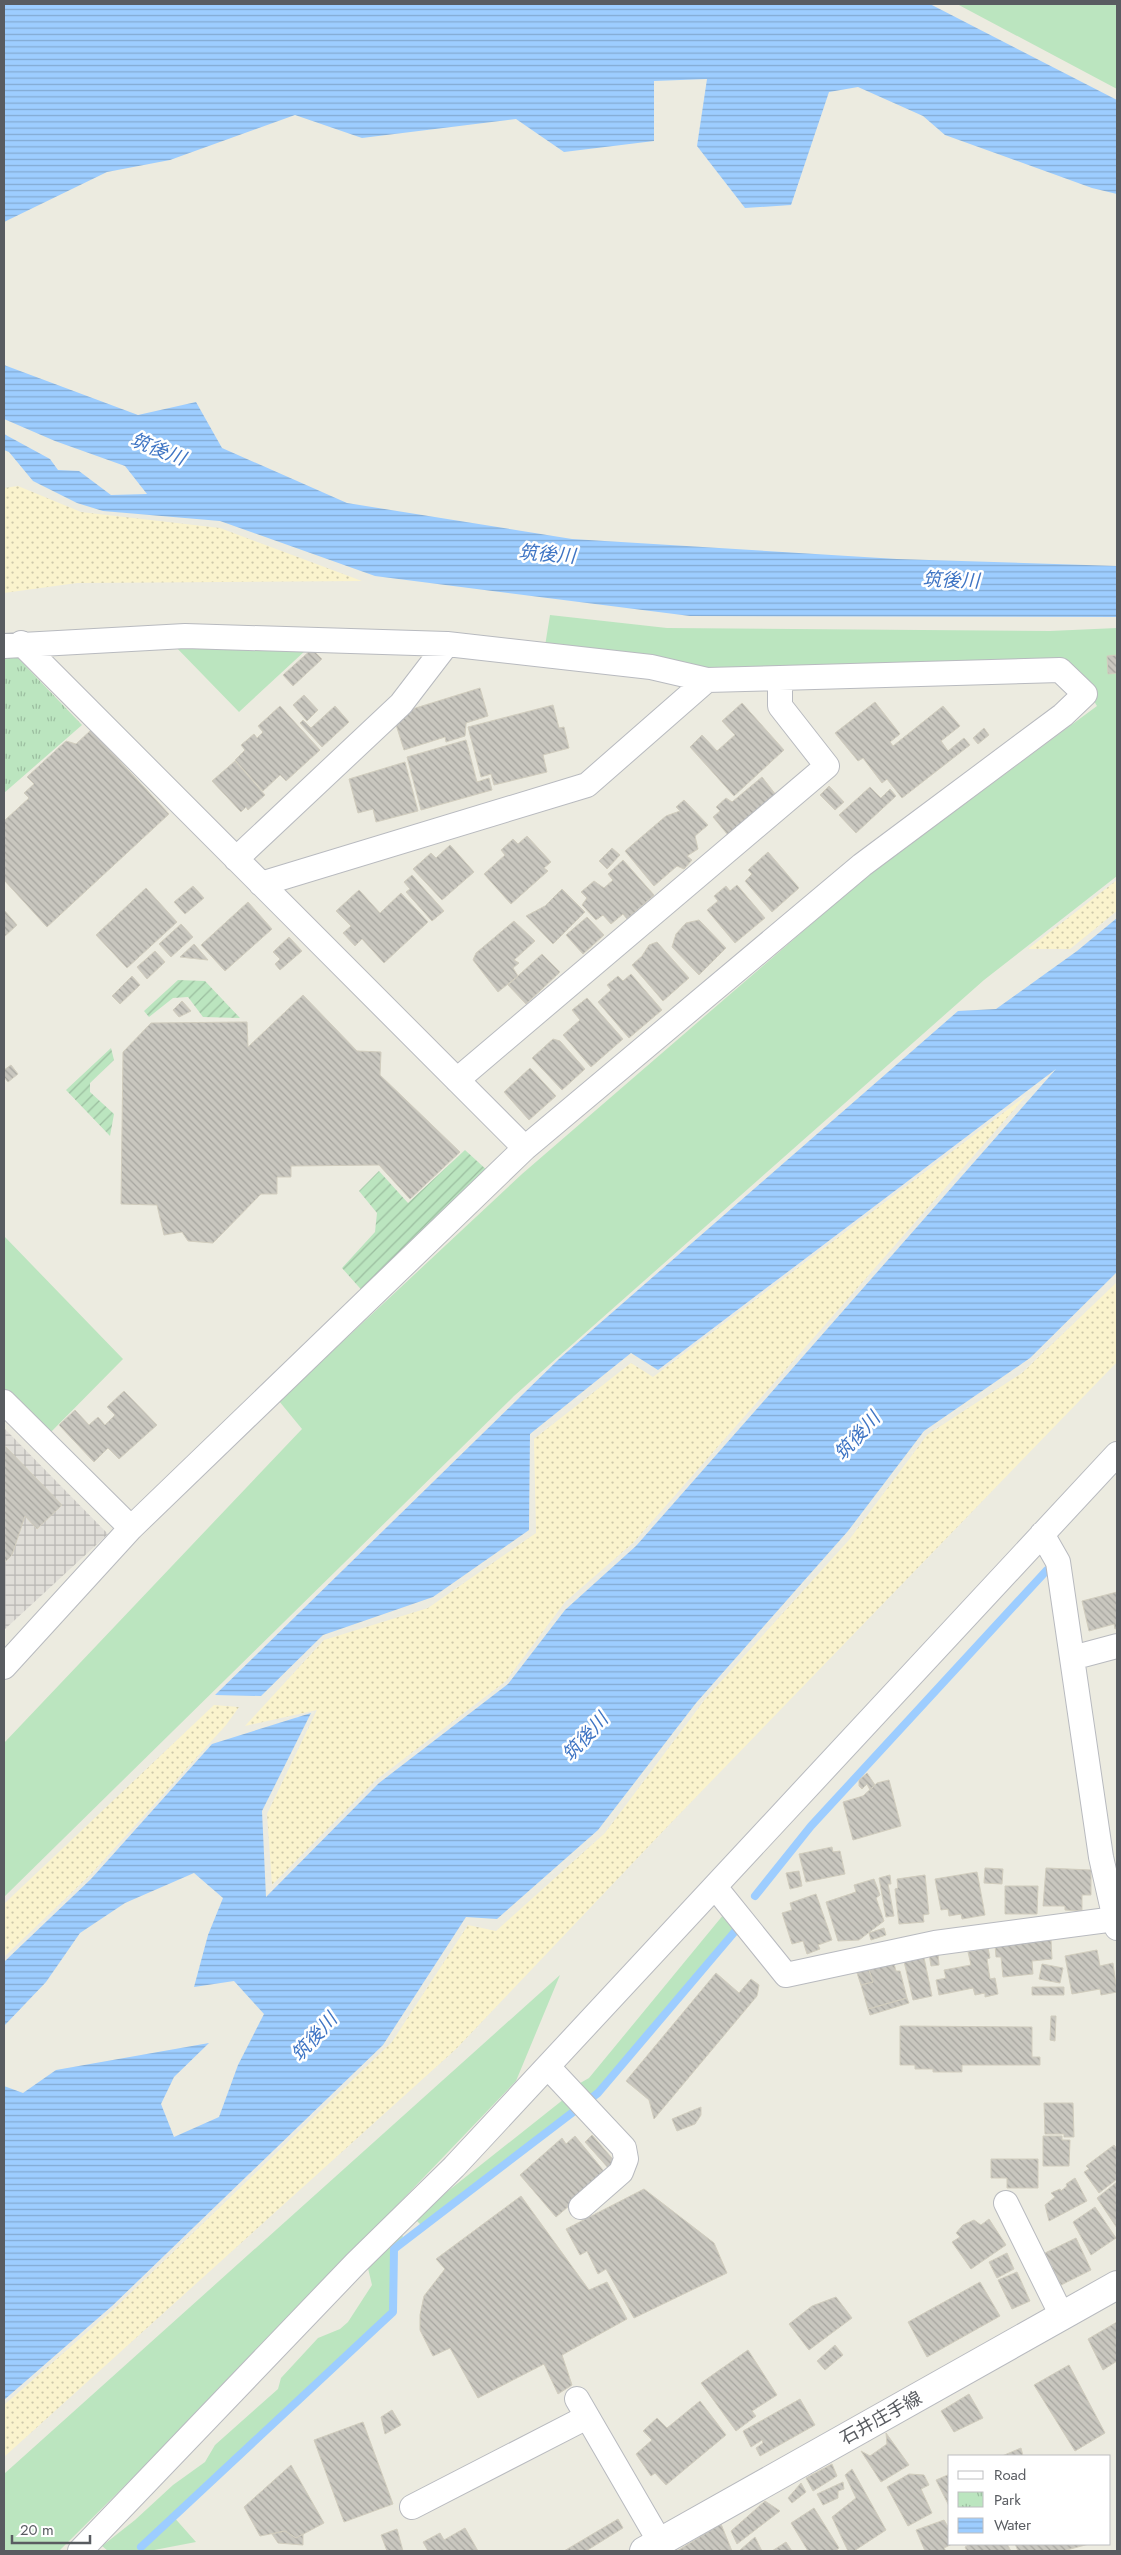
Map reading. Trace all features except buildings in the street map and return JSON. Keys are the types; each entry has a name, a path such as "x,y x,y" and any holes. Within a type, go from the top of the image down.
{"street":[{"path":"4,1666 131,1528 525,1148 862,865 1063,715 1085,694 1060,670 707,680 651,667 447,644 185,636 12,645"},
{"path":"236,858 401,704 447,644"},
{"path":"12,645 236,858 525,1148"},
{"path":"457,1080 826,766 780,706 780,678"},
{"path":"261,884 587,785 707,680"},
{"path":"4,1402 131,1528"},
{"path":"80,2551 356,2262 454,2167 1117,1454"},
{"path":"716,1887 786,1975 935,1943 1116,1923 1109,1857 1072,1658 1058,1562 1042,1534"},
{"path":"1072,1658 1117,1646"},
{"path":"548,2066 624,2148 626,2159 621,2172 580,2207"},
{"path":"1006,2203 1062,2316"},
{"name":"石井庄手線","path":"652,2547 1117,2285"},
{"path":"412,2507 582,2408 652,2547"}],"shaded area":[{"path":"4,1428 108,1534 4,1630"}],"green space":[{"path":"957,4 1117,4 1117,89"},
{"path":"550,615 667,628 1050,631 1117,628 1117,876 984,980 514,1396 4,1897 4,1743 302,1429 279,1401 522,1174 867,876 1097,706 1070,662 699,669 545,646"},
{"path":"171,642 306,650 239,712"},
{"path":"15,655 82,725 4,793 4,657"},
{"path":"178,980 205,981 240,1018 203,1017 188,997 173,998 149,1017 144,1011"},
{"path":"111,1048 114,1060 90,1083 90,1092 114,1114 110,1136 66,1090"},
{"path":"465,1150 489,1172 366,1295 342,1268 375,1232 377,1213 359,1191 379,1171 408,1203"},
{"path":"4,1236 123,1359 47,1436 4,1394"},
{"path":"724,1914 736,1927 596,2092 588,2097 575,2086 589,2078"},
{"path":"560,1975 516,2081 200,2411 59,2551 4,2551 4,2474"},
{"path":"564,2099 574,2110 421,2225 414,2218"},
{"path":"399,2230 403,2237 391,2250 390,2311 172,2515 196,2542 149,2551 108,2551 102,2546 135,2520 173,2485 205,2462 215,2445 278,2389 281,2378 318,2338 340,2329 348,2322 372,2285 367,2264"}],"sand":[{"path":"18,486 81,512 220,528 362,581 77,583 4,593 4,488"},
{"path":"1117,880 1117,911 1070,949 1028,949"},
{"path":"1027,1095 634,1542 565,1602 506,1681 376,1780 272,1885 267,1814 317,1710 245,1726 324,1640 428,1608 536,1533 534,1439 631,1363 653,1377"},
{"path":"1117,1282 1117,1362 667,1827 456,2049 4,2457 4,2405 115,2308 392,2042 468,1925 496,1931 605,1833 706,1698 849,1540 927,1435 1022,1373"},
{"path":"214,1705 239,1707 226,1725 91,1874 4,1957 4,1904"}],"water":[{"path":"4,4 930,4 1117,100 1117,194 1092,188 945,135 923,116 858,87 829,92 791,205 745,208 697,146 707,79 654,81 654,141 564,152 516,119 362,138 295,115 170,160 107,172 4,222"},
{"name":"筑後川","path":"4,365 138,415 196,402 222,448 347,503 572,539 897,559 1117,566 1117,617 690,616 375,576 220,521 103,511 77,503 33,481 9,452 4,450 4,434 50,459 58,470 79,471 111,495 147,494 125,466 55,441 4,419"},
{"name":"筑後川","path":"1117,918 1117,1272 1030,1358 924,1431 848,1531 696,1703 598,1830 497,1919 466,1917 383,2045 112,2306 4,2400 4,2086 23,2093 56,2070 209,2043 174,2077 161,2104 174,2137 219,2117 238,2065 264,2014 234,1981 194,1987 208,1935 223,1898 194,1873 125,1903 80,1933 46,1982 4,2026 4,1962 91,1879 212,1744 311,1713 262,1811 266,1897 379,1783 508,1684 565,1610 636,1546 1056,1069 658,1370 631,1353 530,1434 529,1530 433,1597 323,1635 261,1696 215,1695 560,1358 958,1011 996,1009 1077,951"}],"waterway":[{"path":"755,1896 811,1826 1047,1570"},
{"path":"141,2547 393,2312 394,2249 598,2093 737,1929"}]}
